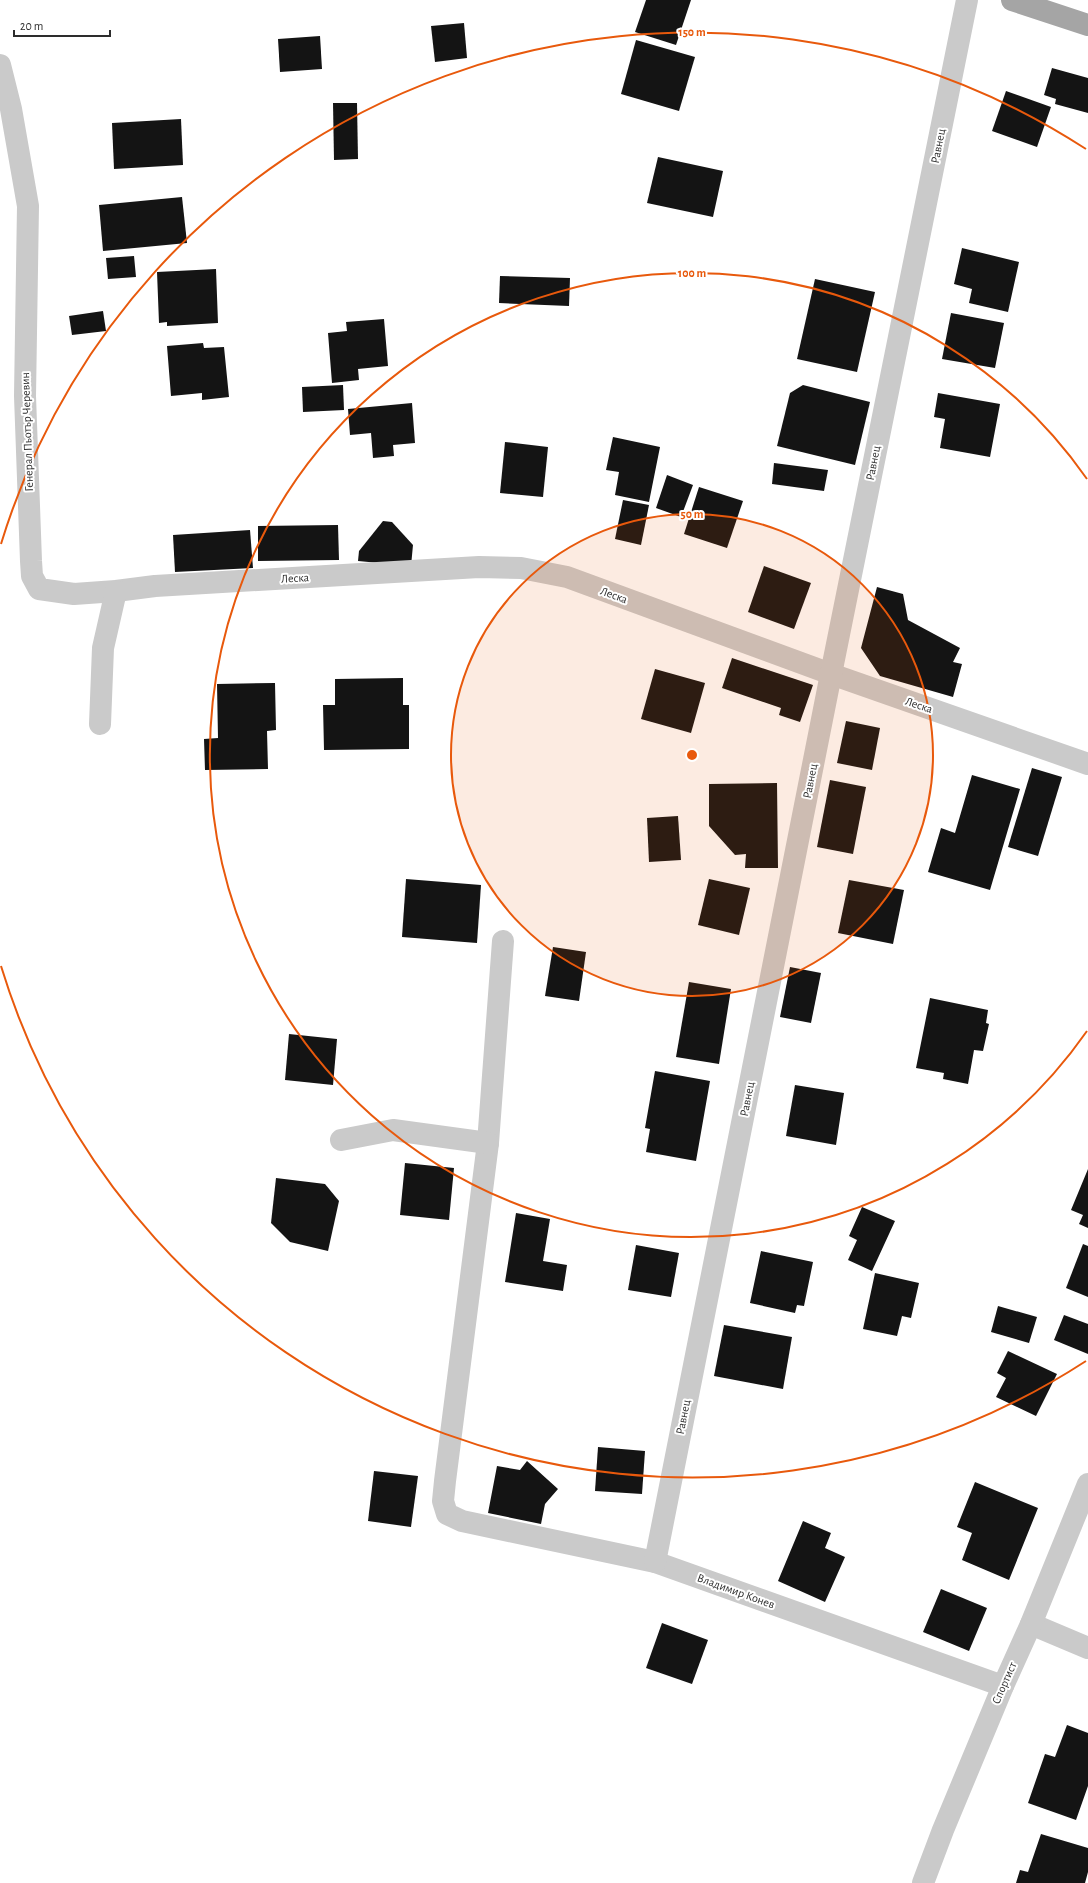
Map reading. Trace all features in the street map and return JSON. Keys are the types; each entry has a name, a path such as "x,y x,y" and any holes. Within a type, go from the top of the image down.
{"main road":[{"path":"1012,0 1088,25"}],"street":[{"name":"Равнец","path":"655,1562 831,674 967,0"},
{"name":"Генерал Пьотър Черевин","path":"0,65 11,109 28,206 25,396 32,576 39,589 74,594 116,591"},
{"name":"Леска","path":"116,591 155,586 479,567 521,568 567,577 831,674 1088,764"},
{"path":"100,724 103,648 116,591"},
{"path":"341,1140 393,1130 488,1143 503,941"},
{"name":"Владимир Конев","path":"488,1143 443,1501 447,1514 462,1521 655,1562 1002,1686"},
{"name":"Спортист","path":"923,1883 1002,1686 1031,1624 1088,1484"},
{"path":"1031,1624 1088,1648"}],"building":[{"path":"646,0 691,0 676,45 635,32"},
{"path":"464,23 467,58 435,62 431,26"},
{"path":"320,36 322,69 280,72 278,39"},
{"path":"636,40 695,57 679,111 621,94"},
{"path":"1052,68 1088,78 1088,113 1055,104 1056,99 1044,95"},
{"path":"1006,91 1051,107 1037,147 992,131"},
{"path":"333,103 357,103 358,159 334,160"},
{"path":"181,119 183,165 114,169 112,123"},
{"path":"658,157 723,171 713,217 647,203"},
{"path":"182,197 187,243 103,251 99,205"},
{"path":"962,248 1019,262 1008,312 969,303 972,289 954,284"},
{"path":"134,256 136,277 108,279 106,258"},
{"path":"216,269 218,323 167,326 167,322 159,323 157,272"},
{"path":"500,276 570,278 569,306 499,303"},
{"path":"815,279 875,292 857,372 797,359"},
{"path":"103,311 106,331 72,335 69,316"},
{"path":"951,313 1004,323 995,368 942,359"},
{"path":"384,319 388,366 358,369 359,380 332,383 328,333 347,331 346,322"},
{"path":"203,343 204,348 224,347 229,397 202,400 202,393 171,396 167,346"},
{"path":"343,385 344,410 303,412 302,387"},
{"path":"803,385 870,402 855,465 777,446 790,393"},
{"path":"938,393 1000,404 990,457 940,448 945,419 934,417"},
{"path":"412,403 415,443 393,445 394,456 373,458 371,433 350,435 348,409"},
{"path":"613,437 660,447 649,502 615,495 619,472 606,470"},
{"path":"505,442 548,447 543,497 500,493"},
{"path":"774,463 828,470 824,491 772,484"},
{"path":"667,475 693,485 681,517 656,508"},
{"path":"699,487 743,501 727,548 684,534"},
{"path":"623,500 649,505 641,545 615,539"},
{"path":"383,521 392,522 413,545 411,566 358,561 359,551"},
{"path":"338,525 339,560 258,561 258,526"},
{"path":"250,530 253,568 175,572 173,535"},
{"path":"764,566 811,583 794,629 748,612"},
{"path":"877,587 903,594 908,620 960,648 953,662 962,664 953,697 880,676 861,648"},
{"path":"732,658 813,685 800,722 779,715 781,708 722,688"},
{"path":"655,669 705,683 691,733 641,719"},
{"path":"403,678 403,705 409,705 409,749 324,750 323,705 335,705 335,679"},
{"path":"275,683 276,730 267,731 268,769 205,770 204,739 218,738 217,684"},
{"path":"846,721 880,728 872,770 837,763"},
{"path":"1032,768 1062,777 1038,856 1008,847"},
{"path":"972,775 1020,789 990,890 928,872 941,828 955,833"},
{"path":"830,780 866,787 853,854 817,847"},
{"path":"777,783 778,868 745,868 746,854 735,855 709,826 709,784"},
{"path":"678,816 681,860 649,862 647,818"},
{"path":"406,879 481,885 477,943 402,937"},
{"path":"709,879 750,888 739,935 698,925"},
{"path":"849,880 904,890 893,944 838,933"},
{"path":"553,947 586,952 579,1001 545,996"},
{"path":"790,967 821,973 811,1023 780,1017"},
{"path":"689,982 731,989 719,1064 676,1057"},
{"path":"930,998 988,1010 986,1023 989,1024 983,1051 974,1050 968,1084 943,1079 944,1073 916,1068"},
{"path":"289,1034 337,1039 333,1085 285,1080"},
{"path":"655,1071 710,1081 696,1161 646,1152 650,1129 645,1128"},
{"path":"795,1085 844,1093 836,1145 786,1136"},
{"path":"405,1163 454,1168 449,1220 400,1215"},
{"path":"1088,1169 1088,1228 1079,1224 1083,1215 1071,1210"},
{"path":"276,1178 325,1184 339,1201 328,1251 290,1242 271,1223"},
{"path":"862,1207 895,1221 872,1271 848,1260 857,1240 849,1236"},
{"path":"516,1213 550,1219 543,1261 567,1265 563,1291 505,1282"},
{"path":"1083,1244 1088,1246 1088,1297 1066,1288"},
{"path":"636,1245 679,1253 671,1297 628,1290"},
{"path":"761,1251 813,1262 804,1306 797,1305 795,1313 750,1303"},
{"path":"875,1273 919,1283 911,1318 902,1316 897,1336 863,1329"},
{"path":"998,1306 1037,1317 1029,1343 991,1332"},
{"path":"1064,1315 1088,1324 1088,1354 1054,1340"},
{"path":"724,1325 792,1337 783,1389 714,1376"},
{"path":"1008,1351 1057,1374 1036,1416 996,1397 1006,1378 997,1373"},
{"path":"598,1447 645,1451 642,1494 595,1491"},
{"path":"527,1461 558,1489 545,1504 541,1524 488,1513 497,1466 520,1470"},
{"path":"374,1471 418,1476 411,1527 368,1521"},
{"path":"975,1482 1038,1508 1009,1580 962,1560 972,1533 957,1527"},
{"path":"803,1521 831,1533 825,1548 845,1557 825,1602 778,1581"},
{"path":"941,1589 987,1608 969,1651 923,1632"},
{"path":"662,1623 708,1640 692,1684 646,1668"},
{"path":"1067,1725 1088,1733 1088,1786 1076,1820 1028,1803 1045,1754 1055,1757"},
{"path":"1041,1834 1088,1848 1088,1872 1085,1883 1016,1883 1020,1870 1028,1872"}]}
